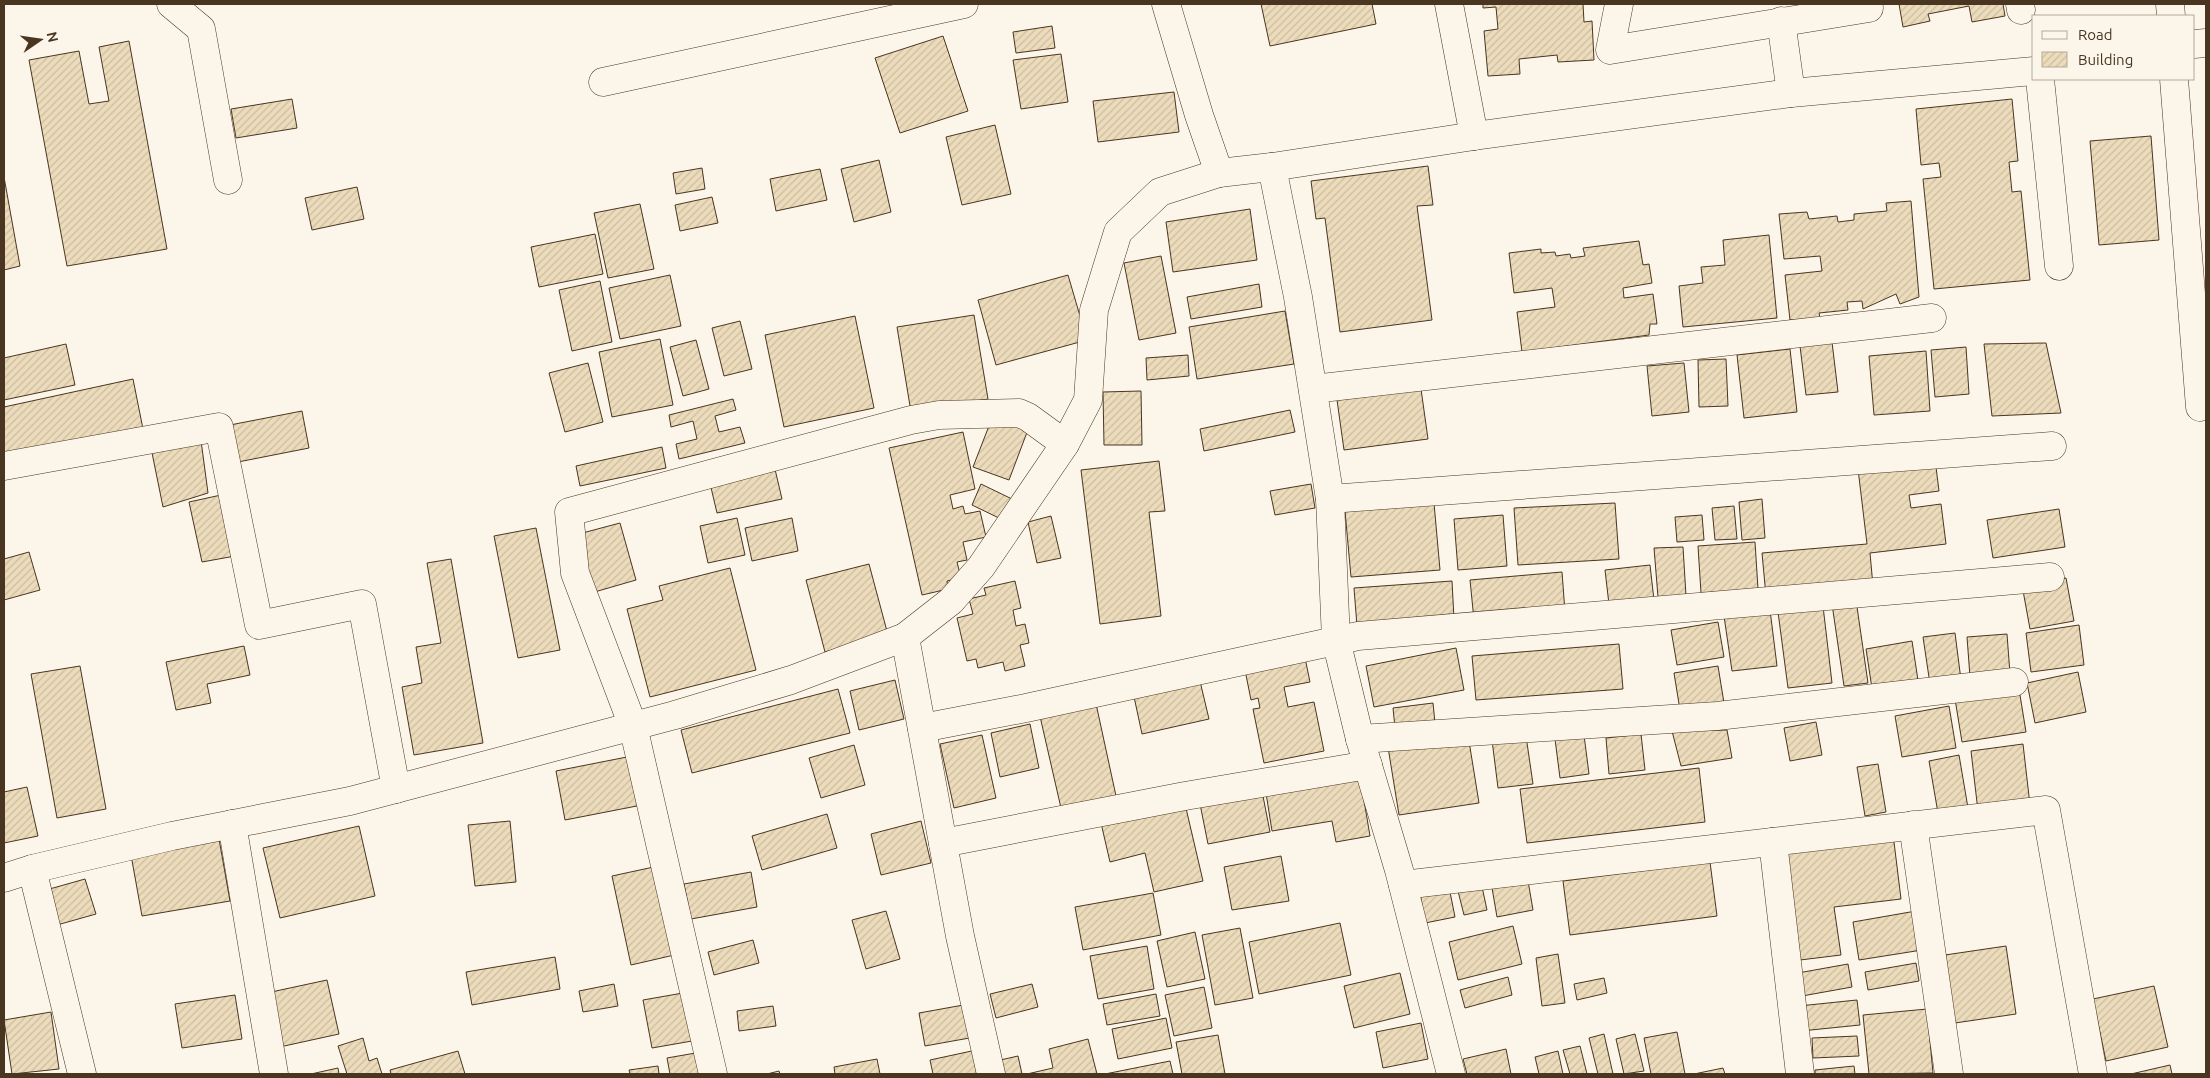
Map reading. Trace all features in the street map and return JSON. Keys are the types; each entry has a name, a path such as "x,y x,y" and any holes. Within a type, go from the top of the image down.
{"street":[{"path":"171,4 201,30 228,180"},
{"path":"604,82 964,4"},
{"path":"1166,4 1199,115 1219,173"},
{"path":"1449,4 1474,136"},
{"path":"1619,4 1610,50 1869,8 1868,4"},
{"path":"1781,21 1791,93"},
{"path":"4,878 32,869 172,836 350,801 633,726 791,680 905,637 951,601 980,567 1065,444 1088,400 1094,310 1118,232 1160,192 1219,173 1272,167 1474,136 1791,93 2032,71"},
{"path":"2040,80 2059,266"},
{"path":"2174,80 2200,407"},
{"path":"1272,167 1298,297 1330,499 1336,640 1360,739 1403,885 1451,1074"},
{"path":"1313,389 1932,318"},
{"path":"713,1074 633,726 575,573 569,512 911,420 939,415 1019,413 1028,417 1065,444"},
{"path":"4,466 219,427 259,625 362,604 396,789"},
{"path":"1330,499 2052,446"},
{"path":"922,728 1026,708 1336,640 1388,633 2050,577"},
{"path":"905,637 960,936 991,1074"},
{"path":"1360,739 1716,716 2014,682"},
{"path":"943,843 1185,796 1368,765"},
{"path":"1403,885 2046,810 2094,1074"},
{"path":"232,824 274,1074"},
{"path":"1913,825 1949,1074"},
{"path":"1773,842 1800,1074"},
{"path":"32,869 82,1074"}],"building":[{"path":"1261,4 1372,4 1376,24 1270,46"},
{"path":"1483,4 1583,4 1584,22 1592,21 1594,60 1558,62 1557,55 1519,59 1520,74 1488,76 1484,31 1498,29 1496,7 1483,8"},
{"path":"1899,4 2003,4 2005,16 1972,22 1969,6 1928,14 1930,21 1903,27"},
{"path":"1052,26 1055,48 1016,53 1013,32"},
{"path":"943,36 968,111 900,133 875,58"},
{"path":"129,41 167,249 67,266 29,60 79,51 89,104 109,101 99,47"},
{"path":"1061,54 1068,102 1021,109 1013,60"},
{"path":"1174,92 1179,132 1098,142 1093,101"},
{"path":"292,99 297,128 236,138 231,109"},
{"path":"2012,99 2018,161 2009,162 2012,192 2021,191 2030,280 1934,289 1923,179 1941,177 1939,163 1921,165 1916,109"},
{"path":"995,125 1011,194 962,205 946,137"},
{"path":"2151,136 2159,240 2099,245 2090,141"},
{"path":"879,160 891,212 854,222 841,169"},
{"path":"1428,166 1433,205 1417,206 1432,320 1340,332 1325,218 1316,219 1311,181"},
{"path":"702,168 705,189 676,194 673,173"},
{"path":"820,169 827,200 776,211 770,179"},
{"path":"4,177 20,266 4,270"},
{"path":"357,187 364,219 312,230 305,198"},
{"path":"712,197 718,223 680,231 675,205"},
{"path":"1911,201 1919,297 1900,304 1896,294 1863,309 1862,301 1847,302 1848,310 1819,313 1820,318 1790,320 1785,275 1822,271 1820,256 1784,259 1779,214 1807,212 1809,219 1837,216 1838,222 1854,220 1854,214 1887,211 1886,203"},
{"path":"640,204 654,269 608,278 594,213"},
{"path":"1250,209 1257,260 1173,272 1166,222"},
{"path":"595,234 603,274 539,287 531,247"},
{"path":"1769,235 1777,318 1683,327 1679,286 1703,283 1701,267 1725,265 1723,240"},
{"path":"1639,241 1643,265 1649,264 1652,283 1623,288 1624,298 1653,294 1657,324 1650,324 1649,335 1522,352 1517,312 1555,307 1552,288 1514,293 1509,253 1541,249 1541,253 1555,252 1556,256 1570,254 1571,258 1585,256 1583,248"},
{"path":"1161,256 1176,333 1139,340 1124,263"},
{"path":"670,275 681,326 620,339 609,288"},
{"path":"1068,275 1087,340 996,365 978,300"},
{"path":"600,281 612,342 572,351 559,290"},
{"path":"1259,284 1262,307 1191,319 1187,297"},
{"path":"1285,311 1294,364 1197,379 1189,327"},
{"path":"974,315 988,399 911,412 897,327"},
{"path":"855,316 874,408 784,427 765,335"},
{"path":"740,321 752,369 724,376 712,328"},
{"path":"660,339 673,405 612,417 599,352"},
{"path":"696,340 709,389 683,396 670,347"},
{"path":"1832,342 1838,392 1806,395 1800,346"},
{"path":"2046,343 2061,413 1992,416 1984,344"},
{"path":"66,344 75,385 4,400 4,358"},
{"path":"1966,347 1969,394 1935,397 1931,350"},
{"path":"1790,349 1797,412 1744,418 1737,355"},
{"path":"1926,351 1930,411 1874,415 1869,356"},
{"path":"1188,355 1189,376 1147,380 1146,358"},
{"path":"1726,359 1728,406 1699,407 1698,360"},
{"path":"588,363 603,422 565,432 549,373"},
{"path":"1684,363 1689,412 1652,416 1647,366"},
{"path":"133,379 143,429 4,453 4,407"},
{"path":"1421,389 1428,439 1344,450 1337,400"},
{"path":"1141,391 1142,445 1104,445 1103,392"},
{"path":"733,399 736,410 715,416 719,432 740,427 745,443 679,459 676,444 697,439 693,421 671,427 669,415"},
{"path":"1290,410 1295,432 1204,451 1200,429"},
{"path":"302,411 309,448 238,462 230,425"},
{"path":"994,413 1029,427 1009,480 973,467"},
{"path":"963,432 975,489 950,495 953,509 963,506 965,514 980,511 986,537 963,542 967,560 957,562 961,578 947,581 948,589 922,595 889,448"},
{"path":"200,433 208,493 163,507 150,443"},
{"path":"662,447 666,468 580,486 576,466"},
{"path":"1935,459 1939,491 1909,495 1911,508 1941,504 1946,544 1870,553 1873,586 1766,596 1762,553 1867,544 1858,469"},
{"path":"1159,461 1165,511 1149,512 1161,616 1100,624 1081,470"},
{"path":"774,465 782,499 717,513 709,479"},
{"path":"981,484 1012,499 1001,519 972,505"},
{"path":"1311,484 1315,508 1275,515 1270,491"},
{"path":"221,495 235,556 202,562 189,502"},
{"path":"1762,499 1765,538 1742,540 1739,502"},
{"path":"1434,503 1440,570 1351,577 1345,511"},
{"path":"1615,503 1619,559 1518,565 1514,508"},
{"path":"1734,506 1737,539 1715,540 1712,508"},
{"path":"2059,509 2065,547 1993,558 1987,520"},
{"path":"1503,515 1507,566 1458,570 1454,519"},
{"path":"1702,515 1704,540 1677,542 1675,517"},
{"path":"1051,516 1061,558 1037,563 1028,522"},
{"path":"737,518 745,555 708,563 700,526"},
{"path":"792,518 798,551 752,561 745,528"},
{"path":"620,523 636,580 591,593 575,535"},
{"path":"536,528 560,650 518,658 494,536"},
{"path":"1755,542 1758,589 1701,593 1698,546"},
{"path":"1683,547 1686,596 1658,597 1654,548"},
{"path":"29,552 40,590 4,600 4,559"},
{"path":"451,559 483,743 414,755 402,687 422,683 416,647 441,643 427,563"},
{"path":"869,564 888,635 825,652 806,580"},
{"path":"1650,565 1655,609 1610,613 1605,570"},
{"path":"730,568 756,670 650,697 627,609 663,600 659,586"},
{"path":"1562,572 1565,612 1474,620 1470,580"},
{"path":"2066,578 2074,621 2030,629 2022,585"},
{"path":"1015,581 1021,608 1013,610 1016,626 1025,624 1029,643 1020,645 1025,666 1005,671 1003,662 978,668 976,659 967,661 957,618 973,614 969,599 986,595 984,588"},
{"path":"1452,581 1454,619 1357,626 1354,588"},
{"path":"1856,600 1868,683 1844,686 1832,604"},
{"path":"1823,606 1832,683 1788,688 1778,612"},
{"path":"1770,610 1777,666 1732,671 1724,616"},
{"path":"1718,622 1724,657 1677,665 1671,630"},
{"path":"2079,625 2084,665 2031,672 2026,633"},
{"path":"1955,633 1961,680 1930,684 1923,637"},
{"path":"2007,634 2010,674 1970,677 1967,637"},
{"path":"1912,641 1919,687 1873,695 1866,649"},
{"path":"1619,644 1623,689 1476,700 1472,656"},
{"path":"244,646 250,675 207,684 211,703 176,710 166,662"},
{"path":"1456,648 1464,690 1374,707 1366,666"},
{"path":"1304,653 1310,682 1284,687 1288,707 1314,702 1324,751 1264,763 1253,709 1260,708 1258,698 1251,700 1244,665"},
{"path":"80,666 106,809 57,818 31,674"},
{"path":"1718,666 1724,703 1680,710 1674,673"},
{"path":"2078,672 2086,712 2035,723 2027,683"},
{"path":"1199,677 1209,719 1142,734 1133,692"},
{"path":"895,680 904,719 859,730 850,691"},
{"path":"838,689 850,733 692,773 681,730"},
{"path":"2019,689 2026,732 1962,742 1955,699"},
{"path":"1095,699 1116,796 1061,808 1039,712"},
{"path":"1433,703 1435,723 1395,728 1393,708"},
{"path":"1949,706 1956,748 1902,757 1895,716"},
{"path":"1816,722 1822,755 1790,761 1784,728"},
{"path":"1030,724 1039,768 1000,777 991,733"},
{"path":"1727,730 1732,758 1681,766 1672,731"},
{"path":"1641,734 1645,770 1609,774 1606,738"},
{"path":"982,735 996,798 954,808 940,744"},
{"path":"1468,735 1479,803 1399,815 1388,747"},
{"path":"1584,735 1589,774 1560,778 1555,739"},
{"path":"1526,736 1533,784 1498,788 1492,740"},
{"path":"2023,744 2030,805 1978,811 1971,751"},
{"path":"854,745 865,785 821,798 809,758"},
{"path":"637,755 647,804 565,820 556,771"},
{"path":"1959,755 1968,808 1938,813 1929,761"},
{"path":"1878,764 1886,812 1865,816 1857,767"},
{"path":"1699,768 1705,822 1527,843 1520,789"},
{"path":"1360,777 1370,836 1336,842 1332,821 1272,831 1266,793"},
{"path":"27,787 38,836 4,843 4,792"},
{"path":"1262,791 1270,832 1208,844 1200,804"},
{"path":"1185,804 1203,881 1154,892 1145,853 1110,862 1101,823"},
{"path":"827,814 837,848 762,870 752,836"},
{"path":"510,821 516,882 475,886 468,825"},
{"path":"921,821 931,863 881,875 871,834"},
{"path":"359,826 375,896 280,918 263,848"},
{"path":"1893,834 1901,899 1834,907 1841,955 1800,960 1785,848"},
{"path":"219,839 230,901 142,916 131,855"},
{"path":"1281,856 1289,901 1232,910 1224,867"},
{"path":"1710,862 1717,916 1570,935 1563,881"},
{"path":"663,865 683,953 631,965 612,876"},
{"path":"751,872 757,907 691,919 684,884"},
{"path":"1527,875 1533,910 1497,917 1491,882"},
{"path":"85,879 96,914 57,925 46,890"},
{"path":"1481,882 1487,910 1464,915 1457,887"},
{"path":"1449,887 1455,917 1425,923 1420,893"},
{"path":"1153,893 1161,935 1083,950 1075,907"},
{"path":"886,911 900,959 866,969 852,920"},
{"path":"1916,911 1922,950 1859,960 1853,922"},
{"path":"1340,923 1351,975 1259,994 1249,942"},
{"path":"1513,926 1522,964 1458,980 1449,942"},
{"path":"1240,928 1253,998 1215,1005 1202,935"},
{"path":"1195,932 1205,979 1167,987 1157,941"},
{"path":"753,940 759,963 714,975 708,952"},
{"path":"1147,946 1154,989 1098,999 1090,956"},
{"path":"2006,946 2016,1014 1955,1023 1945,955"},
{"path":"1558,954 1565,1003 1542,1006 1536,958"},
{"path":"555,957 560,989 472,1005 466,972"},
{"path":"1916,963 1919,981 1868,990 1865,972"},
{"path":"1848,964 1852,987 1802,996 1798,973"},
{"path":"1400,973 1410,1014 1354,1028 1344,986"},
{"path":"1508,977 1512,995 1465,1008 1460,990"},
{"path":"1604,978 1607,993 1577,1000 1574,984"},
{"path":"327,980 339,1034 275,1048 262,994"},
{"path":"614,984 618,1006 583,1012 579,991"},
{"path":"1032,984 1038,1007 996,1018 990,994"},
{"path":"2154,986 2168,1047 2106,1061 2093,999"},
{"path":"1204,987 1212,1028 1174,1036 1165,995"},
{"path":"683,993 692,1041 652,1048 643,1000"},
{"path":"1156,994 1160,1016 1107,1025 1103,1004"},
{"path":"235,995 242,1039 182,1048 175,1004"},
{"path":"1857,1000 1860,1025 1801,1031 1799,1006"},
{"path":"969,1004 975,1037 925,1046 919,1013"},
{"path":"773,1006 776,1026 739,1031 737,1011"},
{"path":"1927,1009 1933,1073 1869,1074 1863,1015"},
{"path":"51,1012 59,1069 12,1074 4,1020"},
{"path":"1166,1018 1172,1048 1118,1059 1112,1029"},
{"path":"1421,1023 1428,1059 1383,1068 1376,1032"},
{"path":"1677,1032 1685,1074 1651,1074 1644,1038"},
{"path":"1604,1034 1613,1074 1598,1074 1589,1038"},
{"path":"1635,1034 1644,1071 1624,1074 1616,1039"},
{"path":"1218,1035 1225,1074 1182,1074 1176,1042"},
{"path":"1857,1036 1859,1056 1813,1058 1812,1038"},
{"path":"363,1038 369,1061 377,1058 382,1074 347,1074 338,1046"},
{"path":"1088,1039 1097,1074 1027,1074 1053,1068 1049,1049"},
{"path":"1580,1046 1587,1074 1570,1074 1563,1050"},
{"path":"981,1049 986,1074 933,1074 930,1060"},
{"path":"1506,1049 1511,1074 1467,1074 1463,1059"},
{"path":"458,1051 465,1074 391,1074 390,1070"},
{"path":"707,1051 711,1074 670,1074 667,1058"},
{"path":"1558,1051 1563,1074 1539,1074 1535,1057"},
{"path":"1018,1056 1022,1074 999,1074 996,1061"},
{"path":"877,1059 880,1074 835,1074 834,1067"},
{"path":"1170,1061 1173,1074 1105,1074"},
{"path":"2170,1065 2172,1074 2131,1074"},
{"path":"658,1066 659,1074 630,1074 629,1070"},
{"path":"1854,1066 1855,1074 1815,1074 1815,1070"},
{"path":"338,1068 339,1074 311,1074"},
{"path":"1723,1068 1725,1074 1694,1074"},
{"path":"779,1071 780,1074 767,1074"}]}
